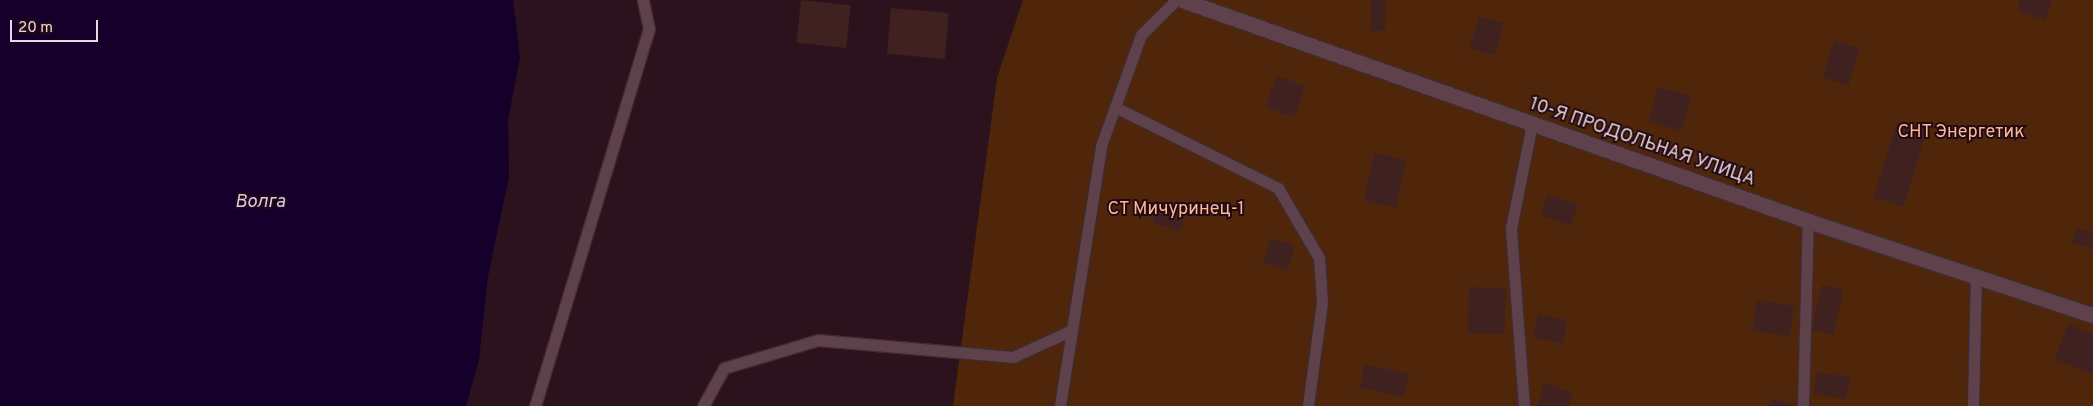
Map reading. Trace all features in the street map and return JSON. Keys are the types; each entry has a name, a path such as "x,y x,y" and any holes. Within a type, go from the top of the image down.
{"street":[{"name":"10-Я ПРОДОЛЬНАЯ УЛИЦА","path":"1182,0 1808,221 2093,315"}],"lane":[{"path":"535,406 649,29 642,0"},
{"path":"1060,406 1101,146 1141,35 1176,0"},
{"path":"1115,107 1278,188 1319,258 1322,302 1308,406"},
{"path":"1524,406 1511,228 1532,124"},
{"path":"1803,406 1808,221"},
{"path":"1973,406 1976,276"},
{"path":"703,406 724,368 818,340 1013,357 1072,330"}],"green space":[{"name":"СТ Мичуринец-1","path":"1023,0 1164,0 1973,282 1970,406 953,406 997,78"},
{"name":"СНТ Энергетик","path":"1207,0 2093,0 2093,406 1978,406 1980,281"}],"water":[{"name":"Волга","path":"0,0 513,0 520,58 508,120 509,177 488,276 479,360 466,406 0,406"}],"building":[{"path":"801,0 851,5 846,48 797,43"},
{"path":"1371,0 1385,0 1385,31 1371,31"},
{"path":"2020,0 2052,0 2045,20 2017,11"},
{"path":"891,8 949,13 945,59 887,54"},
{"path":"1479,16 1504,23 1495,55 1470,48"},
{"path":"1834,40 1860,48 1848,85 1823,77"},
{"path":"1277,76 1305,86 1294,117 1266,107"},
{"path":"1658,87 1691,96 1682,131 1649,122"},
{"path":"1897,122 1927,131 1904,207 1874,198"},
{"path":"1374,153 1406,160 1396,208 1364,201"},
{"path":"1548,194 1578,205 1571,226 1540,215"},
{"path":"1159,202 1186,210 1179,231 1153,223"},
{"path":"2076,228 2093,233 2093,248 2072,243"},
{"path":"1270,238 1295,245 1288,270 1263,263"},
{"path":"1822,285 1843,290 1833,335 1812,330"},
{"path":"1469,287 1506,288 1504,334 1467,333"},
{"path":"1757,300 1795,306 1790,337 1752,331"},
{"path":"1538,314 1567,320 1562,344 1533,337"},
{"path":"2068,324 2093,334 2093,374 2055,359"},
{"path":"1365,364 1409,374 1403,398 1360,387"},
{"path":"1817,372 1850,377 1846,399 1814,394"},
{"path":"1545,383 1573,393 1568,406 1537,406"},
{"path":"1773,398 1795,406 1770,406"}]}
